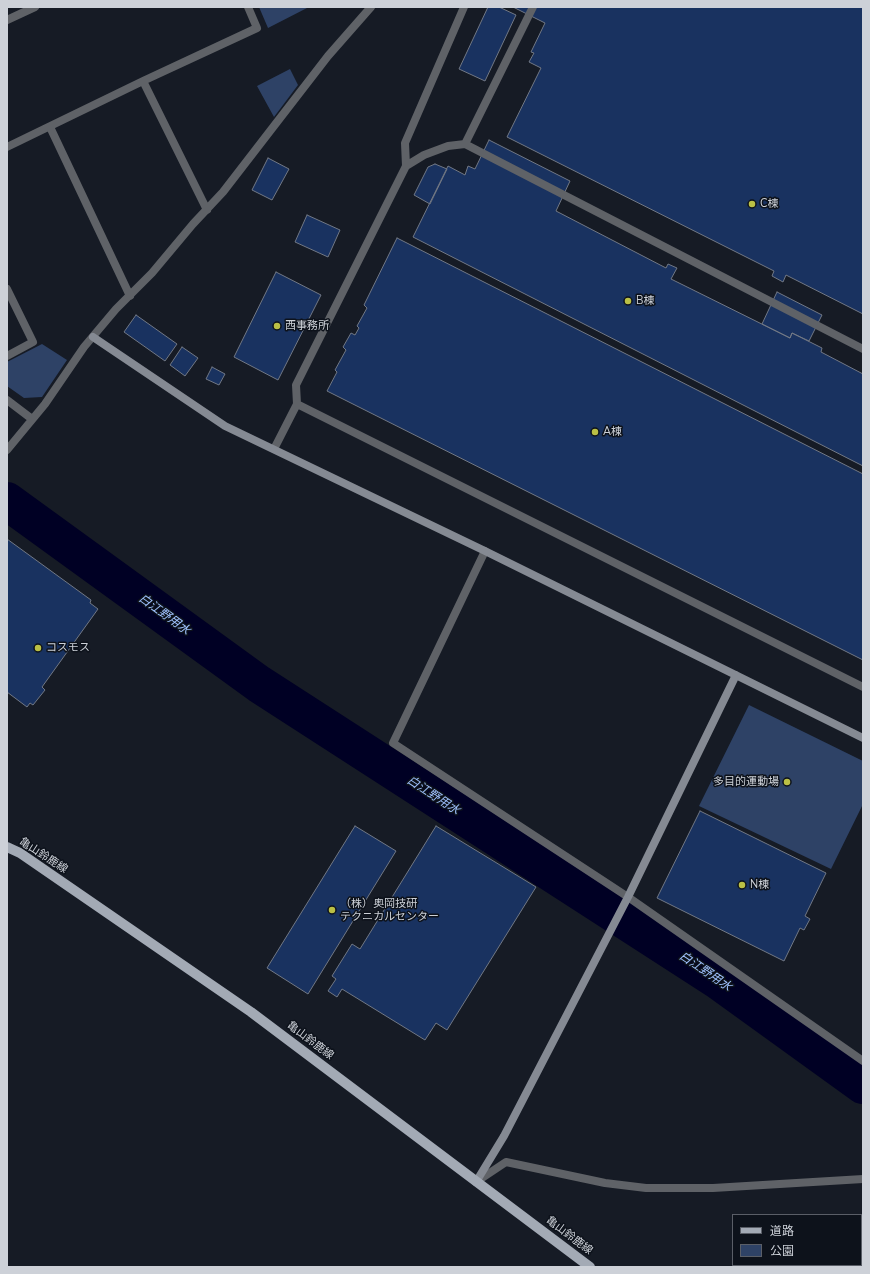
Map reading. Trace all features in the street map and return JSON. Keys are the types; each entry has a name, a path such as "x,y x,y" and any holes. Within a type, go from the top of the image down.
{"main road":[{"name":"亀山鈴鹿線","path":"7,847 20,853 251,1012 590,1267"}],"street":[{"path":"7,20 35,7"},
{"path":"7,147 257,28 248,7"},
{"path":"7,450 45,404 93,337 116,309 152,273 223,192 328,56 371,7"},
{"path":"274,449 296,404 296,386 406,166 404,143 464,7"},
{"path":"465,144 534,7"},
{"path":"143,81 207,210"},
{"path":"50,127 130,296"},
{"path":"406,166 424,155 448,146 465,144 863,349"},
{"path":"7,289 32,342 7,356"},
{"path":"93,337 225,426 485,551 863,738"},
{"path":"7,400 32,419"},
{"path":"296,404 863,687"},
{"path":"485,551 393,743 628,897 863,1060"},
{"path":"476,1182 504,1136 624,905 736,675"},
{"path":"476,1182 506,1162 605,1183 646,1188 713,1188 863,1179"}],"green space":[{"path":"259,7 306,7 307,8 268,28"},
{"path":"290,69 298,85 274,117 257,86"},
{"path":"42,344 67,360 42,397 24,398 7,386 7,362"},
{"name":"多目的運動場","path":"749,705 863,761 863,804 831,869 699,806"}],"building":[{"path":"488,7 499,7 516,15 485,81 459,69"},
{"name":"C棟","path":"513,7 863,7 863,314 786,275 783,282 772,276 774,271 507,137 541,68 529,62 534,53 531,52 545,23"},
{"name":"B棟","path":"489,140 570,181 556,211 666,268 668,264 677,268 671,279 790,338 792,333 822,348 821,352 863,374 863,466 413,237 448,166 465,175 468,166 475,169"},
{"path":"268,158 289,169 272,200 252,190"},
{"path":"435,164 447,169 430,204 414,195 428,167"},
{"path":"307,215 340,230 328,257 295,242"},
{"name":"A棟","path":"397,238 863,474 863,660 327,391 337,372 335,370 346,350 343,347 351,333 355,335 359,328 357,326 367,308 364,305"},
{"name":"西事務所","path":"276,272 321,295 278,380 234,357"},
{"path":"777,292 822,315 809,341 792,333 790,338 762,324"},
{"path":"136,315 177,344 165,361 124,332"},
{"path":"182,347 198,358 185,376 170,365"},
{"path":"212,367 225,374 219,385 206,379"},
{"name":"コスモス","path":"7,539 91,600 90,603 98,609 42,687 45,690 33,705 30,703 27,707 7,692"},
{"name":"N棟","path":"700,811 826,873 805,916 810,919 804,930 800,928 784,961 657,898"},
{"name":"（株）奥岡技研 テクニカルセンター","path":"355,826 396,851 308,994 267,968"},
{"path":"436,826 536,887 447,1030 436,1023 425,1040 342,989 337,997 328,991 336,979 332,976 352,944 360,949"}],"waterway":[{"name":"白江野用水","path":"7,501 259,684 719,981 863,1085"}],"place":[{"name":"C棟","path":"752,204"},
{"name":"B棟","path":"628,301"},
{"name":"西事務所","path":"277,326"},
{"name":"A棟","path":"595,432"},
{"name":"コスモス","path":"38,648"},
{"name":"多目的運動場","path":"787,782"},
{"name":"N棟","path":"742,885"},
{"name":"（株）奥岡技研 テクニカルセンター","path":"332,910"}]}
